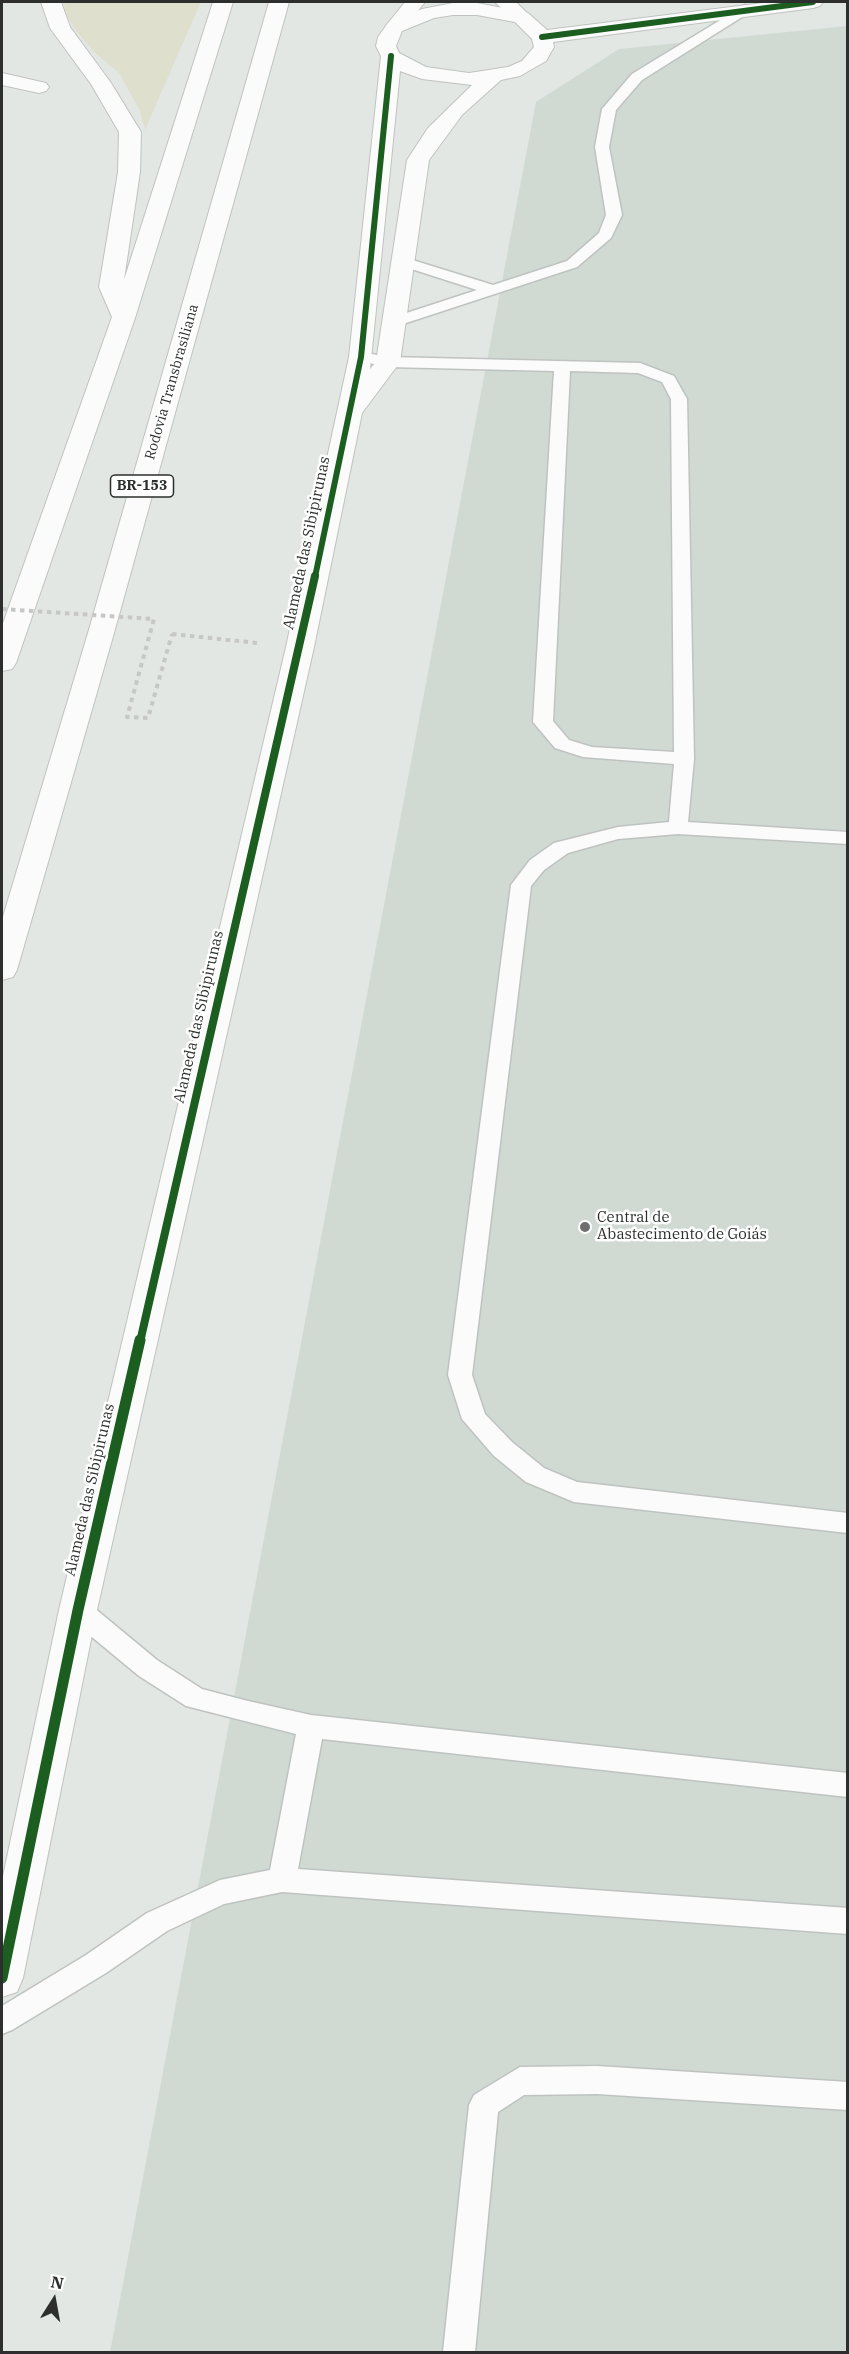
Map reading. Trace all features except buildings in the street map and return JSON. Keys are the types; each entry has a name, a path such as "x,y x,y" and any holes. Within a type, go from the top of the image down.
{"main road":[{"path":"51,2 60,28 101,83 130,132 129,172 111,287 123,318"},
{"path":"2,663 123,318 223,2"},
{"name":"Rodovia Transbrasiliana","path":"2,970 104,621 279,2"},
{"path":"395,27 415,2"},
{"path":"391,56 404,65 433,75 469,79 493,77 529,65 539,57 544,47 542,37 505,2"},
{"path":"542,37 813,2"},
{"path":"395,27 429,13 453,9 477,9 521,17"},
{"name":"Alameda das Sibipirunas","path":"2,1978 78,1610 300,647 361,357 391,56 386,46 388,37 395,27"},
{"name":"Alameda das Sibipirunas","path":"349,416 388,362 401,261 418,160 436,133 455,111 493,77"},
{"path":"2,79 39,87"}],"lane":[{"path":"394,322 572,264 606,236 614,215 602,147 609,109 637,77 745,9"},
{"path":"401,261 494,290"},
{"path":"361,357 388,362 640,368 668,379 679,399 684,759 678,828"},
{"path":"562,365 543,722 562,744 590,753 684,759"},
{"path":"848,838 678,828 618,833 561,848 537,865 521,885 460,1375 474,1419 503,1449 535,1475 574,1492 848,1523"},
{"path":"78,1610 147,1668 195,1698 311,1726 848,1785"},
{"path":"282,1880 311,1726"},
{"path":"2,2021 96,1964 157,1922 220,1892 282,1880 848,1921"},
{"path":"459,2352 484,2105 520,2081 597,2080 848,2096"}],"path":[{"path":"2,609 154,619 127,717 148,718 171,634 300,647"}],"shaded area":[{"name":"Central de Abastecimento de Goiás","path":"847,26 847,2352 110,2352 536,102 619,49"}],"green space":[{"path":"64,2 201,2 145,130 140,111 119,73 94,52 76,31 65,12"}],"cycle path":[{"path":"542,37 813,2"},
{"path":"2,1978 78,1610 300,647 361,357 391,56"}],"place":[{"name":"Central de Abastecimento de Goiás","path":"585,1227"}]}
